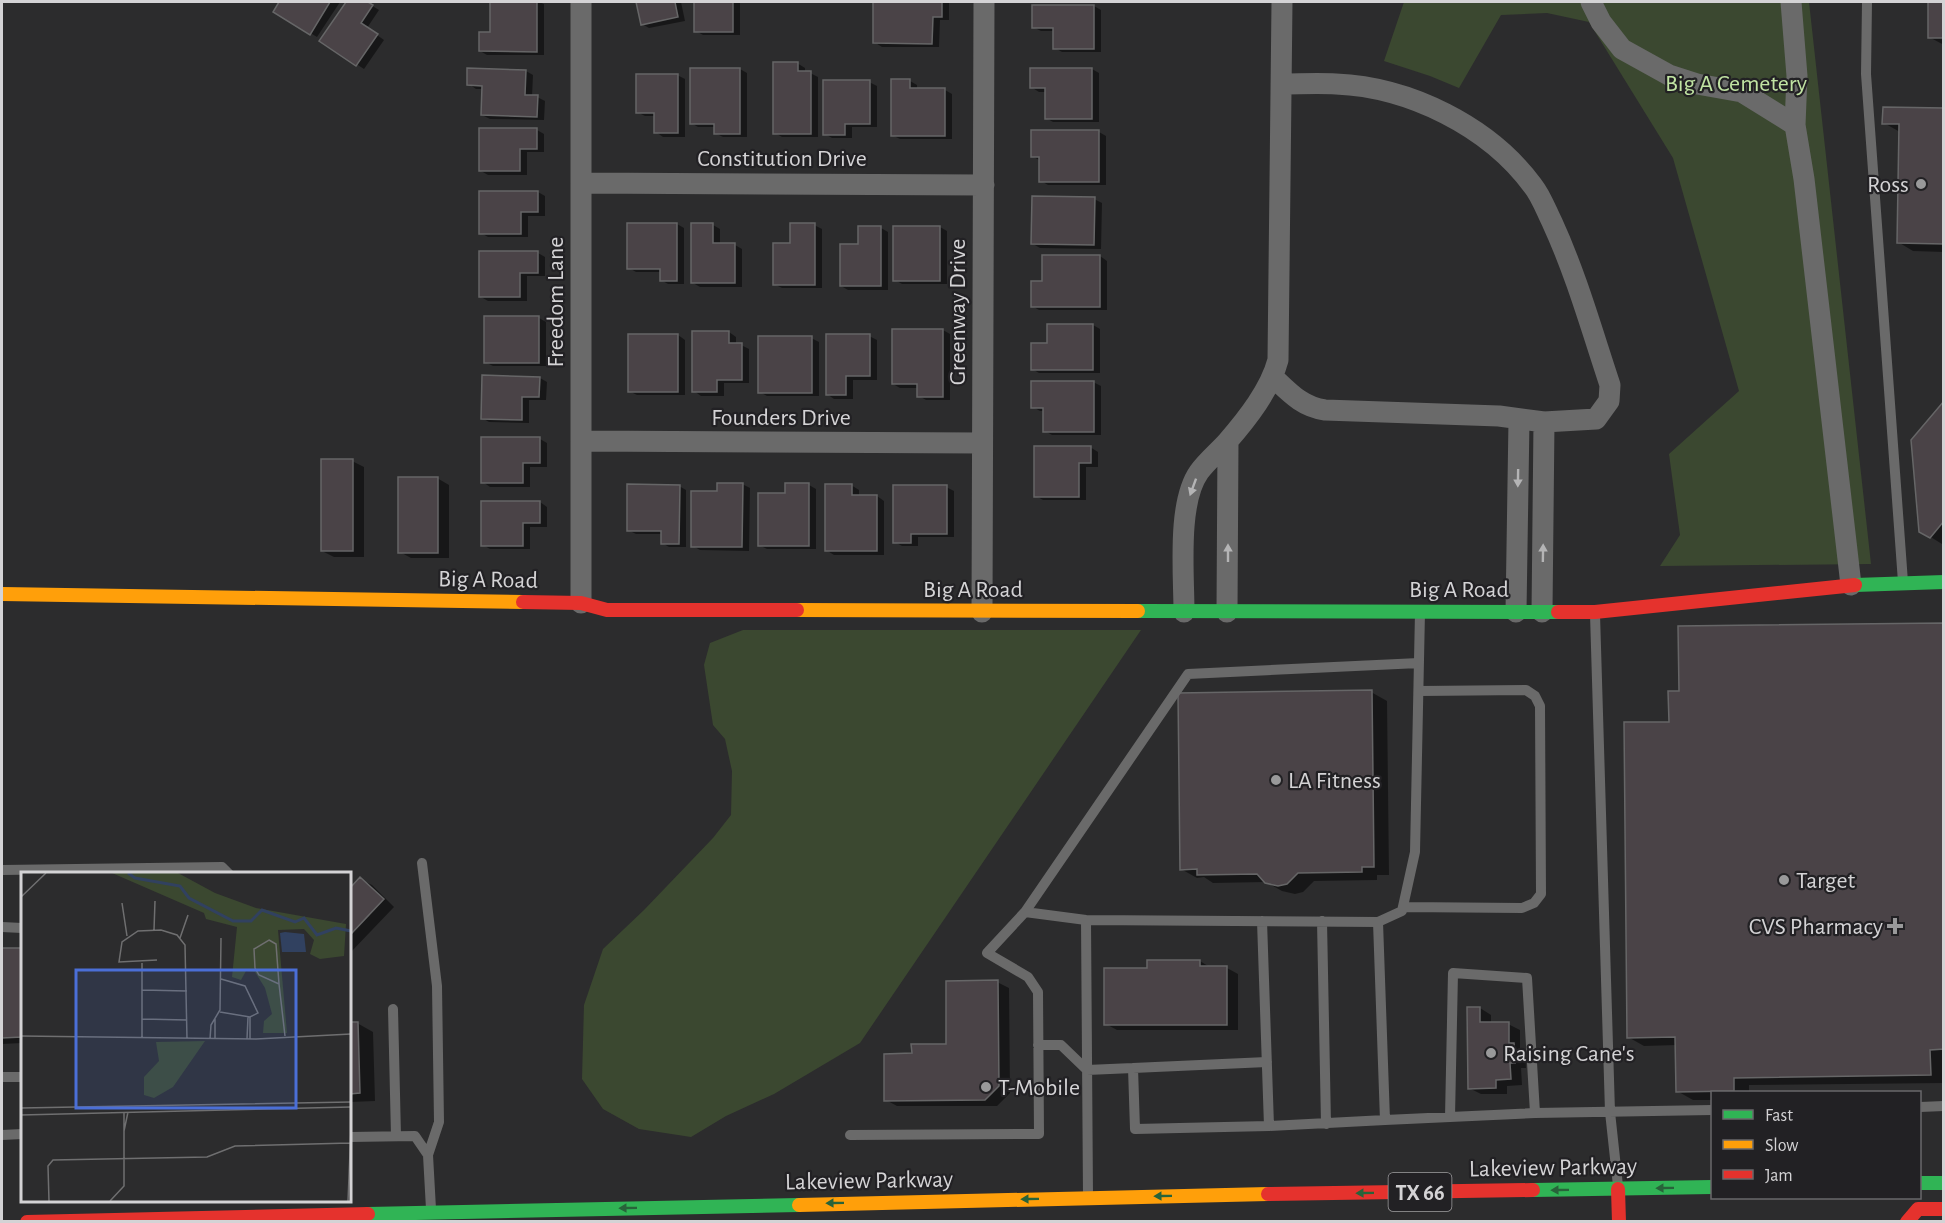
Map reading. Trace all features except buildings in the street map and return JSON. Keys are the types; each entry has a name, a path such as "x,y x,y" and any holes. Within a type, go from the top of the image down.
{"street":[{"name":"Freedom Lane","path":"581,2 581,603"},
{"path":"1184,612 1184,519 1191,487 1198,472 1228,441 1273,377 1278,360 1282,2"},
{"path":"1591,2 1601,22 1622,49 1669,75 1697,84 1742,92 1795,125"},
{"path":"1791,2 1797,76 1795,125 1804,179 1851,585"},
{"name":"Greenway Drive","path":"981,612 984,8"},
{"path":"1273,377 1297,400 1312,409 1499,416 1544,422 1596,419 1609,401 1610,386 1566,251 1533,187 1495,145 1434,108 1395,95 1336,84 1281,84"},
{"name":"Constitution Drive","path":"581,183 984,185"},
{"path":"1516,612 1519,420"},
{"path":"1542,612 1544,422"},
{"name":"Founders Drive","path":"581,441 981,443"},
{"path":"1227,612 1228,441"},
{"name":"Big A Road","path":"2,594 581,603 607,610 1595,612 1851,585 1944,582"},
{"path":"1921,1183 1944,1183"},
{"name":"Lakeview Parkway","path":"27,1221 304,1211 432,1218 1088,1204 1711,1187"},
{"path":"1618,1189 1619,1221"},
{"path":"1907,1221 1918,1209 1944,1209"}],"lane":[{"path":"1867,2 1866,74 1903,583"},
{"path":"1025,912 1086,920 1378,922 1402,912 1415,852 1420,612"},
{"path":"1595,612 1610,1112 1618,1189"},
{"path":"850,1135 1038,1134 1038,992 1028,977 987,953 1025,912 1188,674 1419,663"},
{"path":"1403,907 1522,908 1534,903 1541,894 1540,706 1535,696 1526,690 1419,691"},
{"path":"422,863 437,986 439,1122 428,1155 432,1218"},
{"path":"2,870 222,867 228,872"},
{"path":"1086,920 1088,1204"},
{"path":"1262,921 1269,1126"},
{"path":"1322,921 1326,1124"},
{"path":"1378,922 1385,1120"},
{"path":"2,927 21,928"},
{"path":"1450,1117 1454,973 1527,978 1534,1113"},
{"path":"393,1009 396,1136"},
{"path":"1038,1045 1061,1045 1087,1070 1267,1062"},
{"path":"1133,1068 1135,1128 1326,1124 1534,1113 1711,1110"},
{"path":"2,1077 21,1077"},
{"path":"1921,1107 1944,1106"},
{"path":"2,1135 21,1134"},
{"path":"351,1137 415,1136 428,1155"}],"green space":[{"name":"Big A Cemetery","path":"1404,2 1809,2 1871,564 1660,566 1680,535 1669,454 1739,391 1673,158 1589,22 1547,13 1501,15 1459,88 1384,61"},
{"path":"743,630 1141,630 860,1043 774,1094 726,1116 691,1137 639,1129 603,1109 582,1079 584,1005 603,949 713,838 731,815 732,771 725,739 713,725 704,665 710,643"}],"traffic: fast":[{"path":"1855,585 1944,582"},
{"path":"1138,611 1558,612"},
{"path":"1921,1183 1944,1183"},
{"path":"1533,1190 1711,1187"},
{"path":"368,1214 799,1205"}],"traffic: slow":[{"path":"2,594 523,602"},
{"path":"797,610 1138,611"},
{"path":"799,1205 1268,1194"}],"traffic: jam":[{"path":"1558,612 1595,612 1855,585"},
{"path":"523,602 581,603 607,610 797,610"},
{"path":"1618,1189 1619,1222"},
{"path":"1268,1194 1533,1190"},
{"path":"1907,1222 1918,1209 1944,1209"},
{"path":"27,1222 368,1214"}],"place":[{"name":"Ross","path":"1921,184"},
{"name":"LA Fitness","path":"1276,780"},
{"name":"Target","path":"1784,880"},
{"name":"CVS Pharmacy","path":"1895,926"},
{"name":"Raising Cane's","path":"1491,1053"},
{"name":"T-Mobile","path":"986,1087"}]}
